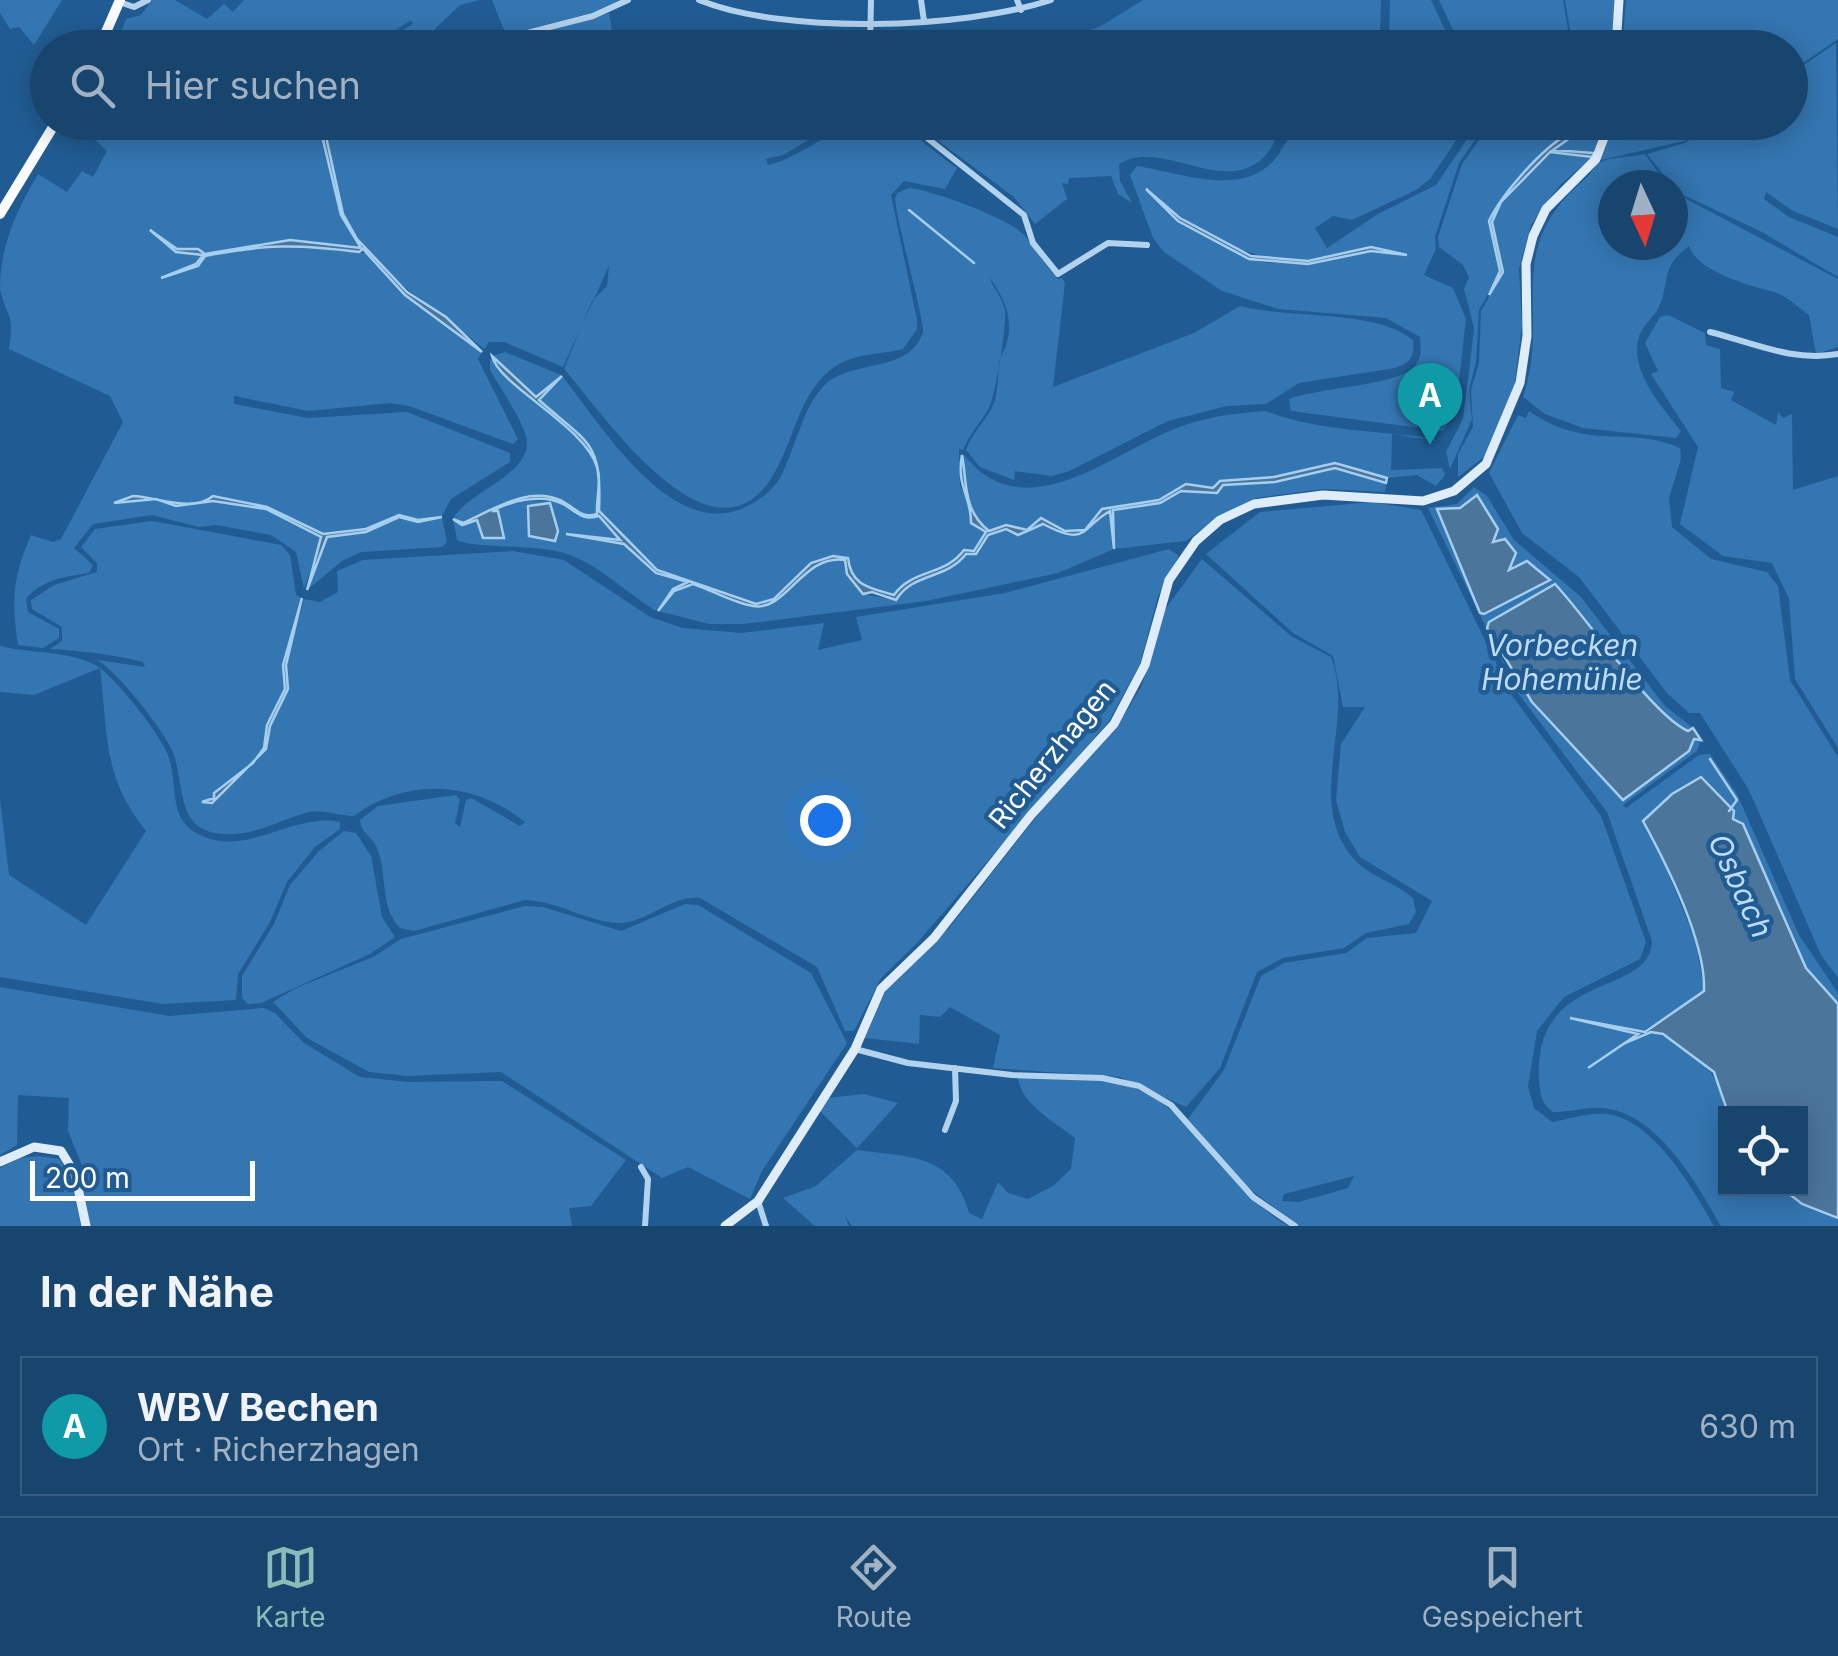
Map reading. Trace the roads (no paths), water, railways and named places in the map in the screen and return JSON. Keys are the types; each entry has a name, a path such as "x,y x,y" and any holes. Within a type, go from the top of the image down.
{"main road":[{"path":"107,30 118,1"},
{"path":"0,214 45,140"}],"street":[{"path":"118,1 134,7 148,0"},
{"path":"538,30 608,12 628,0"},
{"path":"699,0 769,20 870,21 982,19 1051,0"},
{"path":"870,30 871,0"},
{"path":"921,0 924,21"},
{"path":"1017,0 1020,10"},
{"path":"1617,30 1619,0"},
{"path":"930,140 1024,215 1032,243 1058,274 1108,243 1147,245"},
{"name":"Richerzhagen","path":"725,1226 758,1201 855,1050 881,989 934,938 1030,815 1119,715 1145,665 1168,580 1196,540 1233,512 1272,500 1346,495 1423,501 1454,491 1475,476 1490,457 1517,394 1525,355 1526,271 1532,236 1546,209 1599,155 1604,140"},
{"path":"1710,332 1785,354 1812,358 1838,354"},
{"path":"855,1050 908,1063 1102,1078 1154,1094 1181,1115 1253,1198 1295,1226"},
{"path":"945,1130 956,1101 955,1068"},
{"path":"0,1162 34,1147 62,1151 75,1174 86,1226"},
{"path":"641,1167 648,1179 645,1226"},
{"path":"758,1201 766,1226"}],"water":[{"path":"323,140 327,140 343,214 357,239 407,292 446,317 482,352 405,295 363,249 246,249 205,256 198,266 161,278 196,264 203,255 176,252 150,230 177,249 198,249 205,254 290,240 361,248 341,215"},
{"path":"1567,140 1553,150 1594,153 1592,157 1550,152 1501,202 1492,222 1503,272 1489,295 1500,271 1489,221 1504,197 1526,170 1552,145"},
{"path":"1146,189 1180,218 1251,256 1308,261 1371,247 1407,255 1371,251 1308,264 1249,259 1178,221"},
{"path":"492,356 536,397 562,376 539,400 588,445 598,470 576,436 510,380"},
{"path":"962,455 970,504 989,531 1006,525 1027,530 1041,518 1065,531 1085,530 1102,509 1159,500 1186,484 1213,488 1220,481 1274,477 1335,463 1387,478 1386,483 1335,468 1275,482 1223,485 1217,493 1181,491 1160,503 1113,510 1114,549 1110,511 1082,533 1076,535 1043,524 1018,535 1006,529 988,535 976,554 966,554 949,568 911,585 896,600 872,592 863,594 847,574 845,560 830,560 765,606 745,604 693,584 674,591 658,611 673,589 688,582 656,573 624,544 566,534 620,540 599,516 584,517 546,499 517,501 492,511 498,511 504,538 483,538 477,520 462,525 453,519 463,523 511,501 536,496 562,501 582,514 597,514 599,483 599,511 657,570 756,604 774,599 811,563 833,556 848,558 853,575 863,584 894,595 910,581 948,564 964,550 974,551 986,532 971,523 961,476"},
{"name":"Vorbecken Hohemühle","path":"1477,495 1498,529 1493,542 1505,539 1516,553 1509,570 1527,561 1550,580 1484,614 1480,613 1437,509 1460,508"},
{"path":"133,496 143,497 154,499 114,503"},
{"path":"213,496 267,507 323,534 366,529 399,515 418,520 442,517 418,522 399,517 366,532 327,537 307,590 321,537 266,509 213,501 176,506 159,500 185,504"},
{"path":"550,503 558,531 555,541 529,536 528,506"},
{"name":"Vorbecken Hohemühle","path":"1555,584 1656,706 1688,731 1693,728 1701,740 1694,739 1689,751 1623,800 1532,702 1487,628 1489,622"},
{"path":"302,598 286,665 288,689 270,726 266,749 256,759 264,748 267,725 285,689 283,665"},
{"path":"249,766 212,803 202,802 214,798 214,793"},
{"path":"1701,777 1734,811 1733,819 1743,824 1806,968 1838,1004 1838,1218 1792,1196 1808,1196 1808,1106 1726,1106 1714,1072 1663,1034 1651,1032 1625,1043 1588,1068 1638,1034 1570,1018 1645,1032 1704,991 1692,927 1643,821 1672,794"}],"waterway":[{"path":"909,210 974,263"},
{"name":"Osbach","path":"1710,759 1737,800 1729,811"}],"place":[{"name":"WBV Bechen","path":"1430,445"}]}
